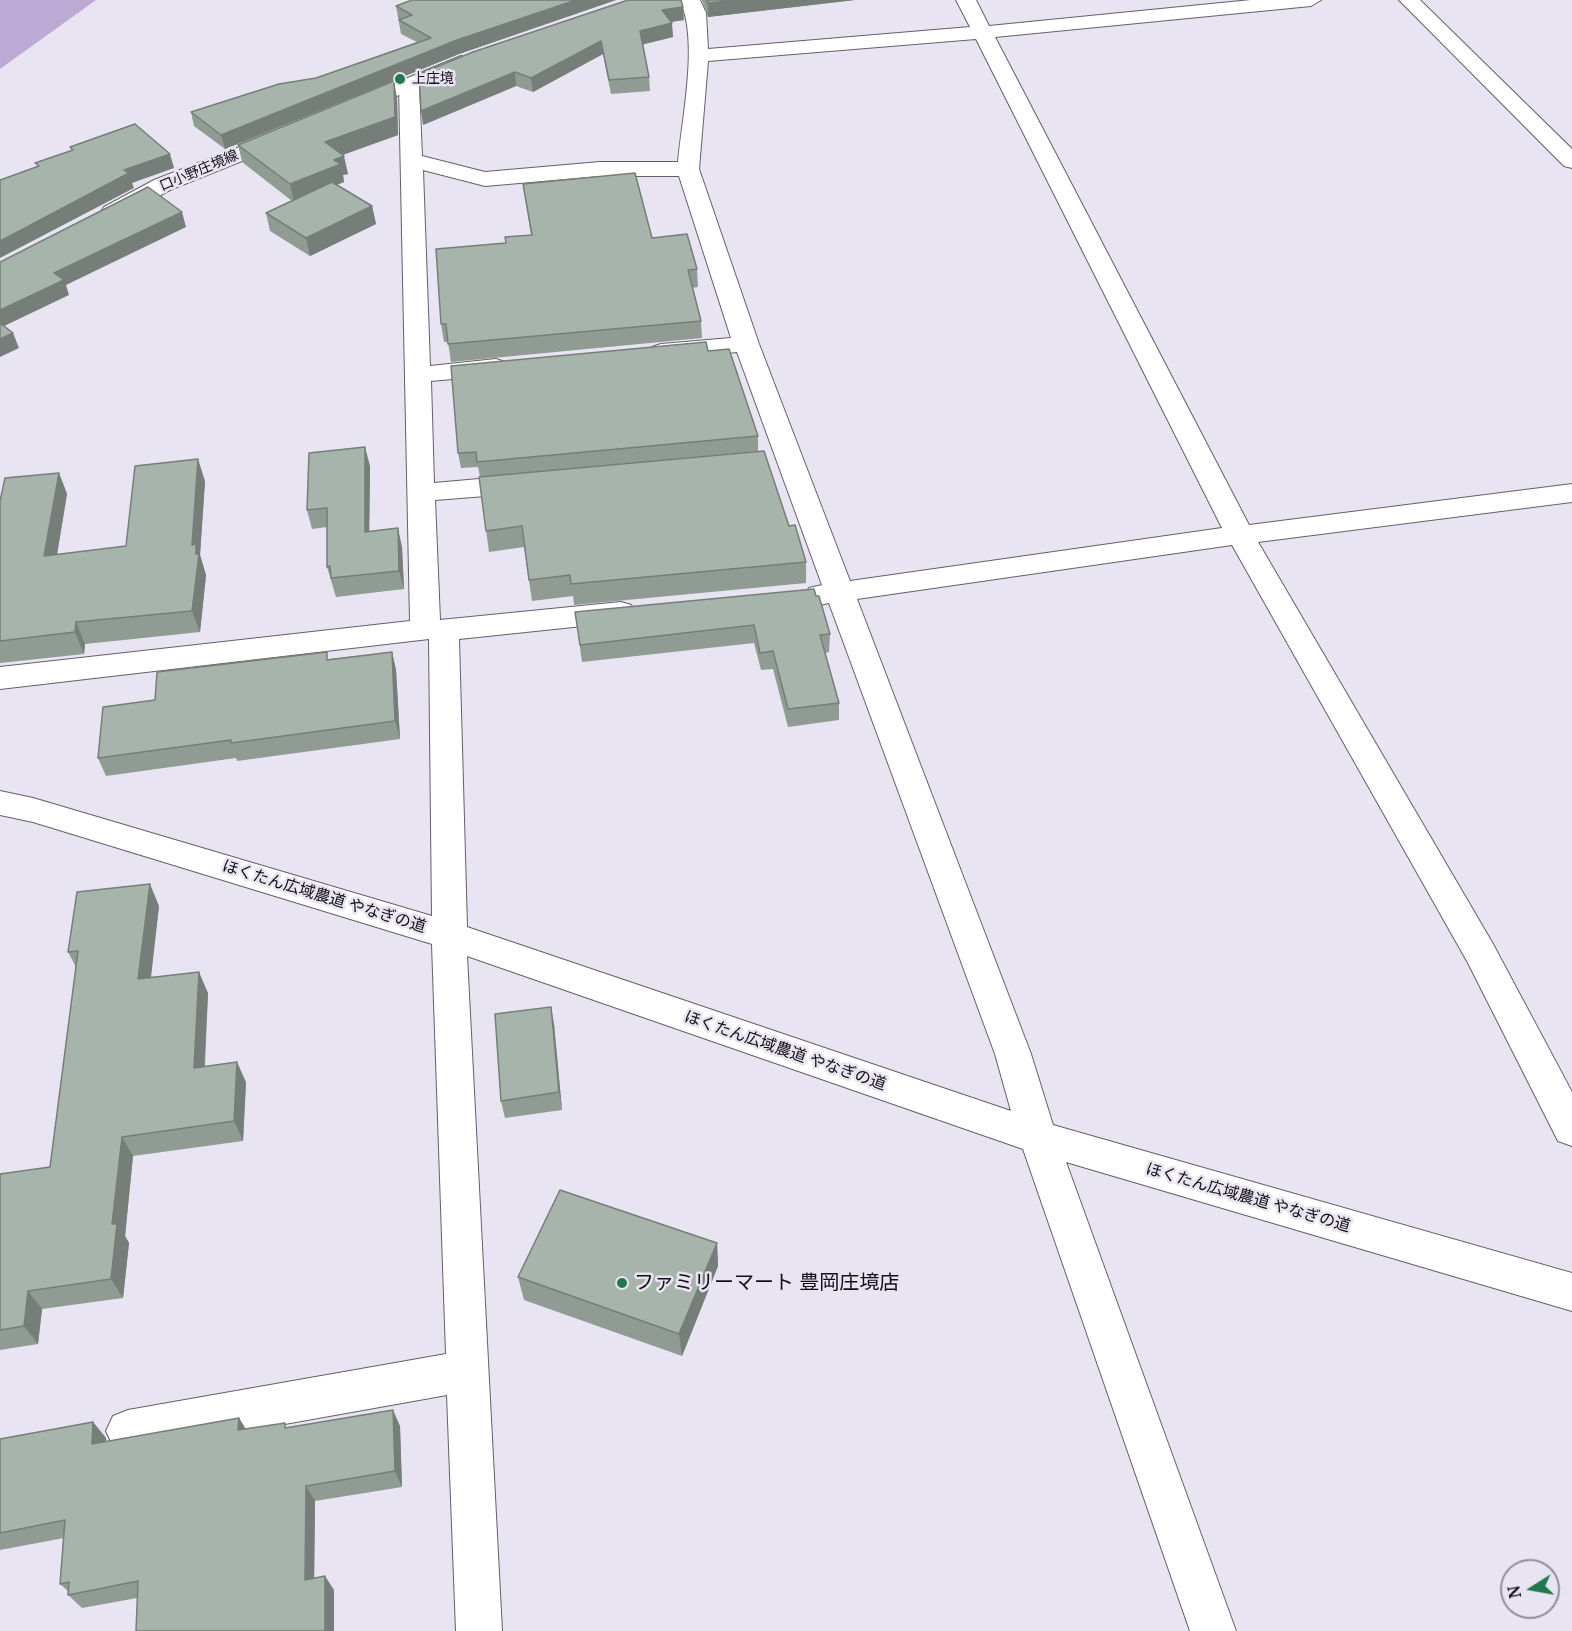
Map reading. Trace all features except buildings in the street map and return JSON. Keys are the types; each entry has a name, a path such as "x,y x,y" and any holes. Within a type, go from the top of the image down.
{"street":[{"path":"690,0 696,13 698,56 688,170 746,344 777,460 839,592 1013,1054 1038,1137 1213,1631"},
{"path":"966,0 1240,535 1481,954 1572,1129"},
{"path":"698,56 984,32 1311,0"},
{"path":"1409,0 1572,161"},
{"path":"334,116 477,56"},
{"path":"409,85 421,493 434,629 479,1631"},
{"name":"口小野庄境線","path":"91,223 162,185 302,129"},
{"path":"411,160 484,179 600,169 688,170"},
{"path":"640,354 746,344"},
{"path":"417,375 523,365"},
{"path":"421,493 551,481"},
{"path":"797,597 1240,535 1572,493"},
{"path":"0,678 434,629 647,610"},
{"name":"ほくたん広域農道 やなぎの道","path":"0,803 33,810 449,935 1038,1137 1572,1292"},
{"path":"128,1431 468,1371"}],"shaded area":[{"path":"0,0 96,0 0,69"}],"place":[{"name":"上庄境","path":"400,79"},
{"name":"ファミリーマート 豊岡庄境店","path":"622,1283"}]}
